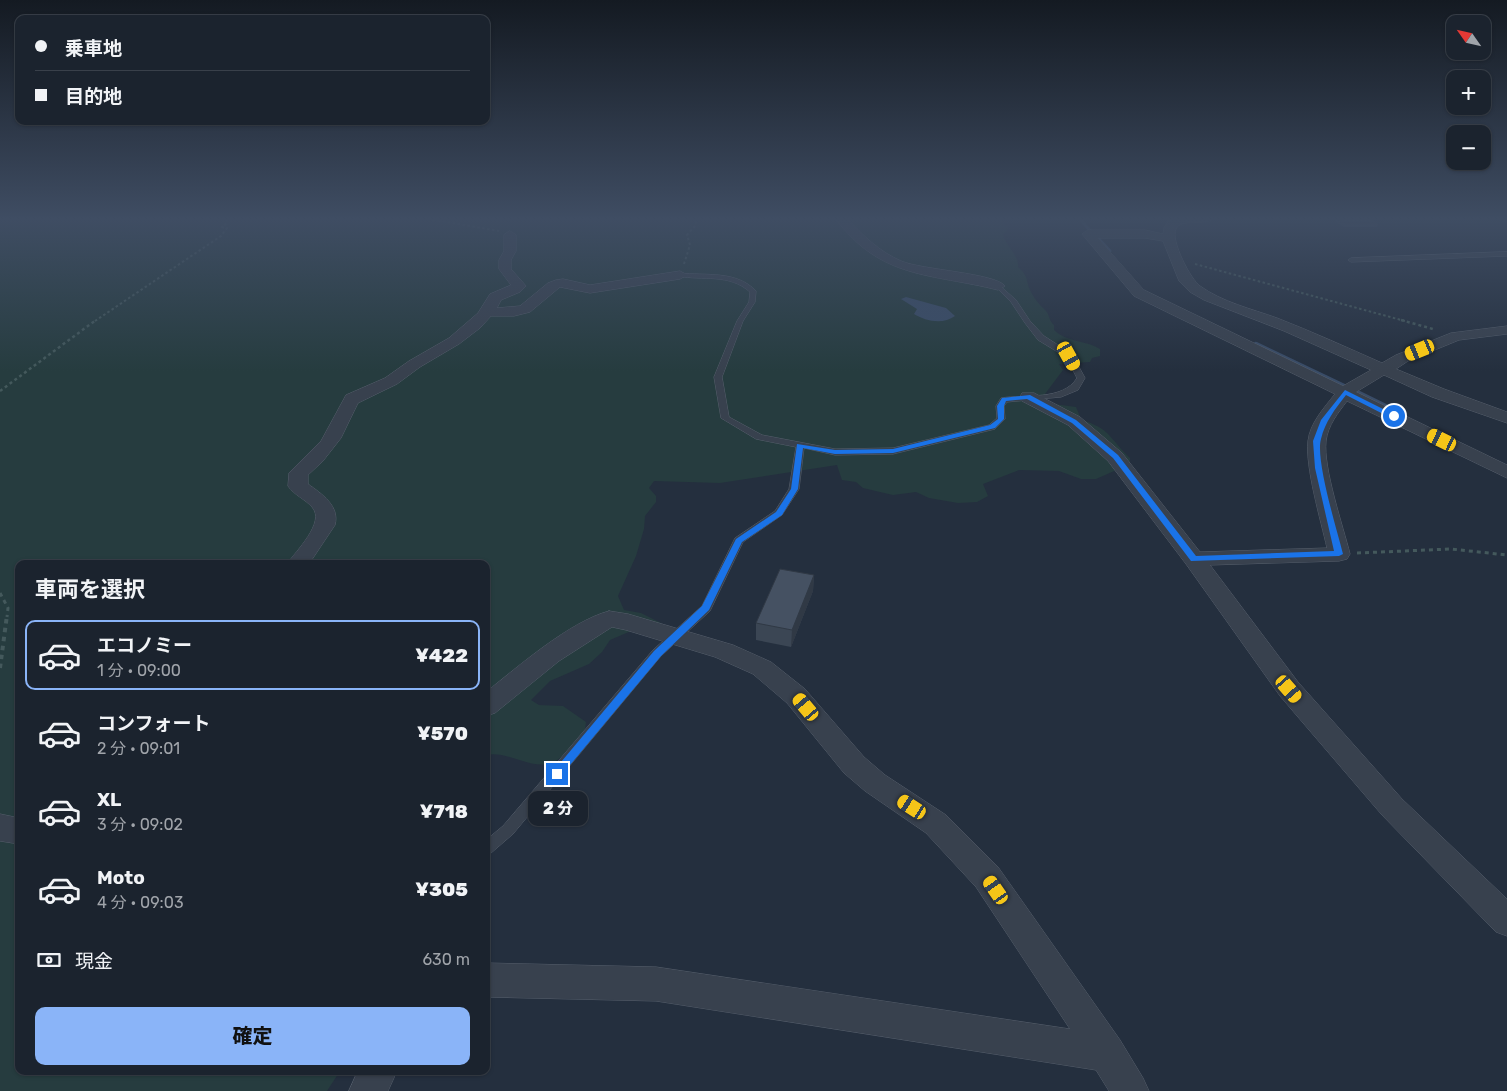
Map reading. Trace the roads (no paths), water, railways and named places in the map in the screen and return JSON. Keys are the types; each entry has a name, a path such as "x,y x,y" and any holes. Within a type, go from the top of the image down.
{"street":[{"path":"301,560 327,521 326,513 320,505 298,486 299,473 328,445 352,399 390,381 445,347 492,308 495,297 519,286 505,269"},
{"path":"926,269 983,280 998,286"},
{"path":"1118,269 1139,293 1507,472"},
{"path":"1181,269 1186,281 1208,297 1289,328 1438,393 1507,418"},
{"path":"487,312 529,308 557,284 590,289 680,275"},
{"path":"1194,559 1339,554 1319,468 1316,441 1324,420 1345,392 1402,358 1456,336 1507,330"},
{"path":"1028,397 1074,422 1115,457 1194,559 1289,689 1392,807 1507,921"},
{"path":"490,703 550,655 609,619 628,622 724,651 762,668 796,696 854,765 874,783 936,824 987,877 1107,1053 1130,1091"},
{"path":"0,826 5,830 15,831"},
{"path":"490,980 656,984 1107,1053"},
{"path":"368,1091 376,1075"}],"lane":[{"path":"680,275 710,276 739,281 752,292 752,302 740,321 718,377 725,418 759,437 835,452 893,451 992,427 1001,419 1000,406 1004,400 1058,394 1075,388 1081,378 1069,356 1041,338 1027,322 1014,301 998,286"},
{"path":"490,846 508,830 657,653 706,608 739,540 779,514 794,489 800,446"}],"water":[{"path":"906,297 946,308 955,316 940,321 923,319 914,314 917,309 901,299"}],"waterway":[{"path":"1256,344 1344,386"},
{"path":"1357,392 1404,415"}]}
